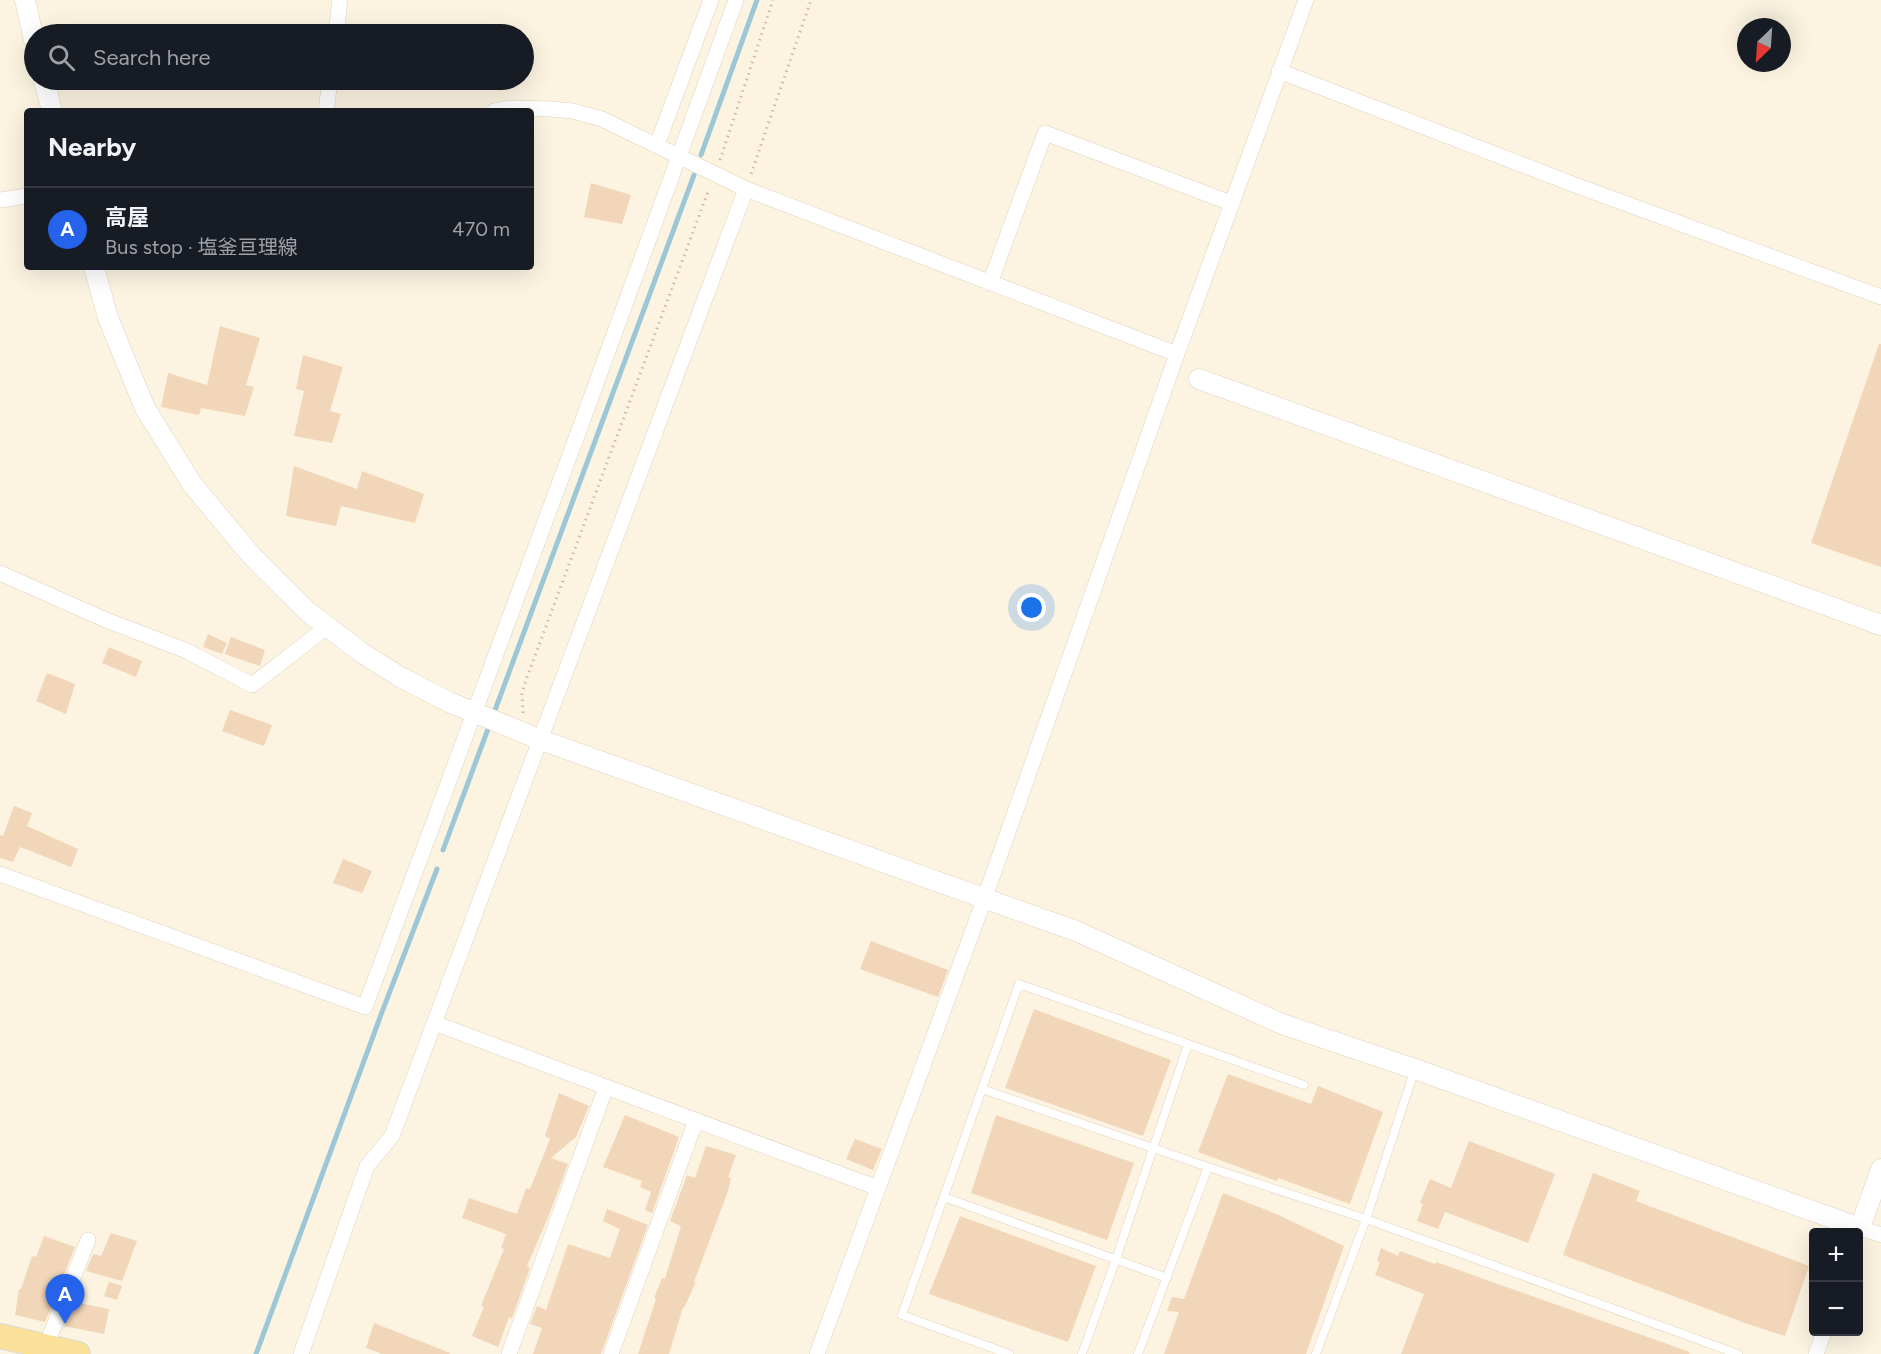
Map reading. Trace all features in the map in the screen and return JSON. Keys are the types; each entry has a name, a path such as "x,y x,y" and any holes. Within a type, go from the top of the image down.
{"main road":[{"path":"0,1336 78,1354"}],"street":[{"path":"26,0 31,24"},
{"path":"337,24 340,0"},
{"path":"657,146 711,0"},
{"path":"0,874 365,1007 478,715 736,0"},
{"path":"817,1354 984,900 1231,203 1306,0"},
{"path":"1279,71 1575,185 1881,297"},
{"path":"47,90 51,108"},
{"path":"326,108 329,90"},
{"path":"534,109 573,111 602,119 746,189 1177,354"},
{"path":"990,283 1045,133 1231,203"},
{"path":"302,1354 367,1167 393,1136 746,189"},
{"path":"0,200 24,196"},
{"path":"95,270 108,318 145,408 192,484 250,555 307,611 362,653 402,678 478,715 541,740 1076,931 1282,1024 1415,1069 1853,1228"},
{"path":"1199,379 1881,625"},
{"path":"0,573 106,620 187,651 252,686 327,627"},
{"path":"434,1023 878,1188"},
{"path":"509,1354 606,1087"},
{"path":"611,1354 696,1120"},
{"path":"1860,1228 1881,1169"},
{"path":"1863,1231 1881,1236"},
{"path":"46,1347 88,1240"},
{"path":"1816,1354 1823,1336"}],"lane":[{"path":"1009,1354 902,1315 1019,984 1304,1085"},
{"path":"1082,1354 1188,1044"},
{"path":"1316,1354 1366,1219 1415,1069"},
{"path":"982,1089 1366,1219 1738,1354"},
{"path":"1138,1354 1208,1167"},
{"path":"944,1197 1167,1278"}],"path":[{"path":"514,729 524,710 522,694 526,680 715,174 773,0"},
{"path":"746,189 811,0"}],"building":[{"path":"591,183 631,195 622,224 584,217"},
{"path":"220,326 260,338 246,385 254,387 245,416 201,408 199,415 161,407 168,373 207,385"},
{"path":"1879,344 1881,344 1881,567 1811,543"},
{"path":"303,355 343,367 330,411 341,414 332,443 294,436 304,391 296,389"},
{"path":"294,466 357,489 362,471 424,494 415,523 341,506 336,526 286,516"},
{"path":"208,634 227,643 222,654 203,647"},
{"path":"231,637 265,650 260,666 225,654"},
{"path":"109,647 142,661 136,677 102,663"},
{"path":"47,673 75,684 66,714 36,701"},
{"path":"230,710 272,725 264,746 222,731"},
{"path":"14,806 32,813 27,826 78,849 71,867 20,847 13,862 0,858 0,835 3,836"},
{"path":"343,859 372,871 362,893 333,883"},
{"path":"871,941 948,970 938,997 860,969"},
{"path":"1034,1009 1171,1060 1143,1136 1005,1088"},
{"path":"1228,1074 1311,1104 1318,1086 1383,1112 1350,1204 1278,1178 1277,1181 1198,1152"},
{"path":"559,1093 589,1106 576,1137 551,1158 568,1164 527,1266 530,1268 512,1318 509,1317 498,1347 472,1336 484,1307 481,1306 504,1249 501,1248 506,1234 462,1218 469,1198 517,1214 526,1188 530,1189 550,1139 545,1136"},
{"path":"625,1115 679,1137 652,1213 645,1210 651,1192 640,1187 642,1181 603,1167"},
{"path":"996,1115 1134,1163 1107,1240 971,1193"},
{"path":"855,1139 882,1149 873,1170 846,1159"},
{"path":"1469,1141 1555,1174 1528,1243 1445,1212 1438,1229 1417,1221 1423,1204 1420,1203 1430,1179 1451,1188"},
{"path":"706,1146 736,1155 728,1177 731,1178 728,1191 694,1282 696,1282 683,1307 669,1354 638,1354 656,1299 654,1298 662,1278 665,1279 681,1226 670,1221 687,1175 695,1178"},
{"path":"1593,1173 1640,1191 1636,1201 1809,1266 1785,1336 1563,1255"},
{"path":"1223,1193 1274,1213 1344,1246 1306,1354 1164,1354 1179,1312 1167,1311 1172,1297 1184,1299"},
{"path":"607,1209 648,1225 601,1354 533,1354 542,1328 530,1324 537,1306 546,1310 568,1244 610,1258 620,1229 603,1221"},
{"path":"960,1216 1096,1266 1068,1342 929,1294"},
{"path":"111,1233 137,1241 122,1281 86,1271 93,1254 101,1256"},
{"path":"44,1236 75,1247 45,1322 15,1315 19,1289 21,1289 32,1256 36,1257"},
{"path":"1381,1248 1398,1256 1400,1251 1435,1264 1436,1262 1690,1352 1689,1354 1401,1354 1424,1294 1375,1275 1380,1262 1377,1261"},
{"path":"109,1282 122,1286 117,1300 104,1296"},
{"path":"74,1302 109,1309 104,1334 64,1326"},
{"path":"374,1323 450,1354 382,1354 366,1348"}],"waterway":[{"path":"701,155 757,0"},
{"path":"443,850 694,175"},
{"path":"256,1354 437,869"}],"place":[{"name":"高屋","path":"65,1324"}]}
